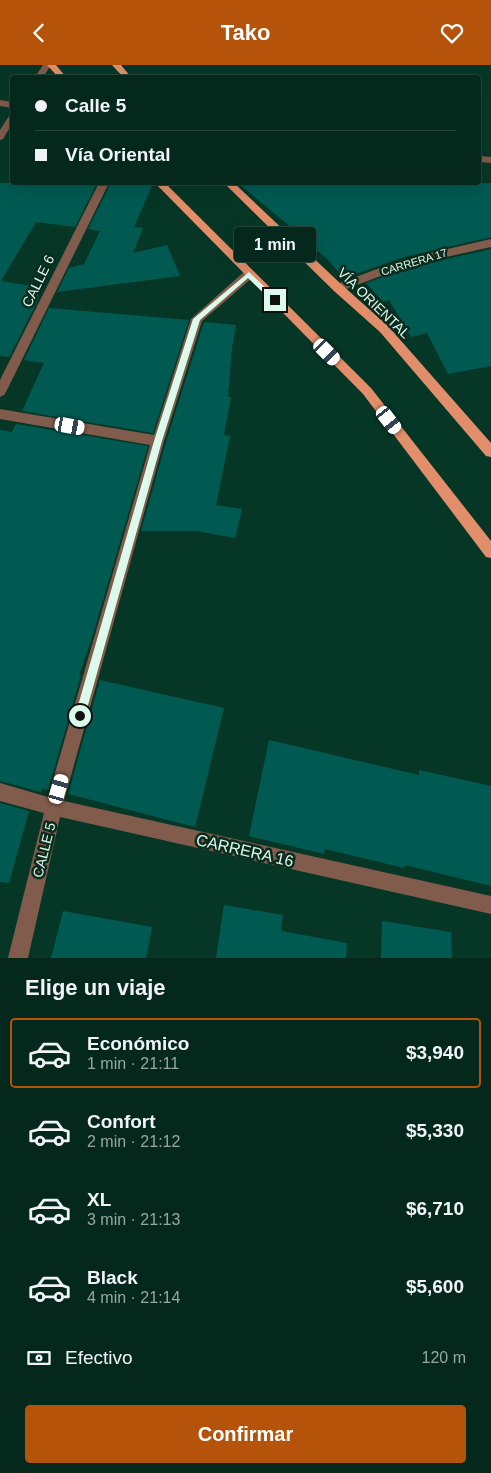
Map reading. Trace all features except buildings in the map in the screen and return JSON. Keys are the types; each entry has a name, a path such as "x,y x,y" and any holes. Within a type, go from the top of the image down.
{"highway":[{"path":"51,65 60,75"},
{"path":"116,65 125,75"},
{"path":"162,185 366,391 491,552"},
{"name":"VÍA ORIENTAL","path":"231,185 338,288 384,329 491,452"}],"street":[{"path":"0,137 10,121"},
{"name":"CALLE 6","path":"0,392 103,185"},
{"name":"CARRERA 17","path":"338,288 408,262 491,243"},
{"name":"CALLE 5","path":"18,958 54,807 158,441 197,319 249,274"},
{"path":"0,414 158,441"},
{"name":"CARRERA 16","path":"0,792 54,807 491,905"}],"route":[{"path":"80,716 158,441 197,319 249,274 275,300"}]}
